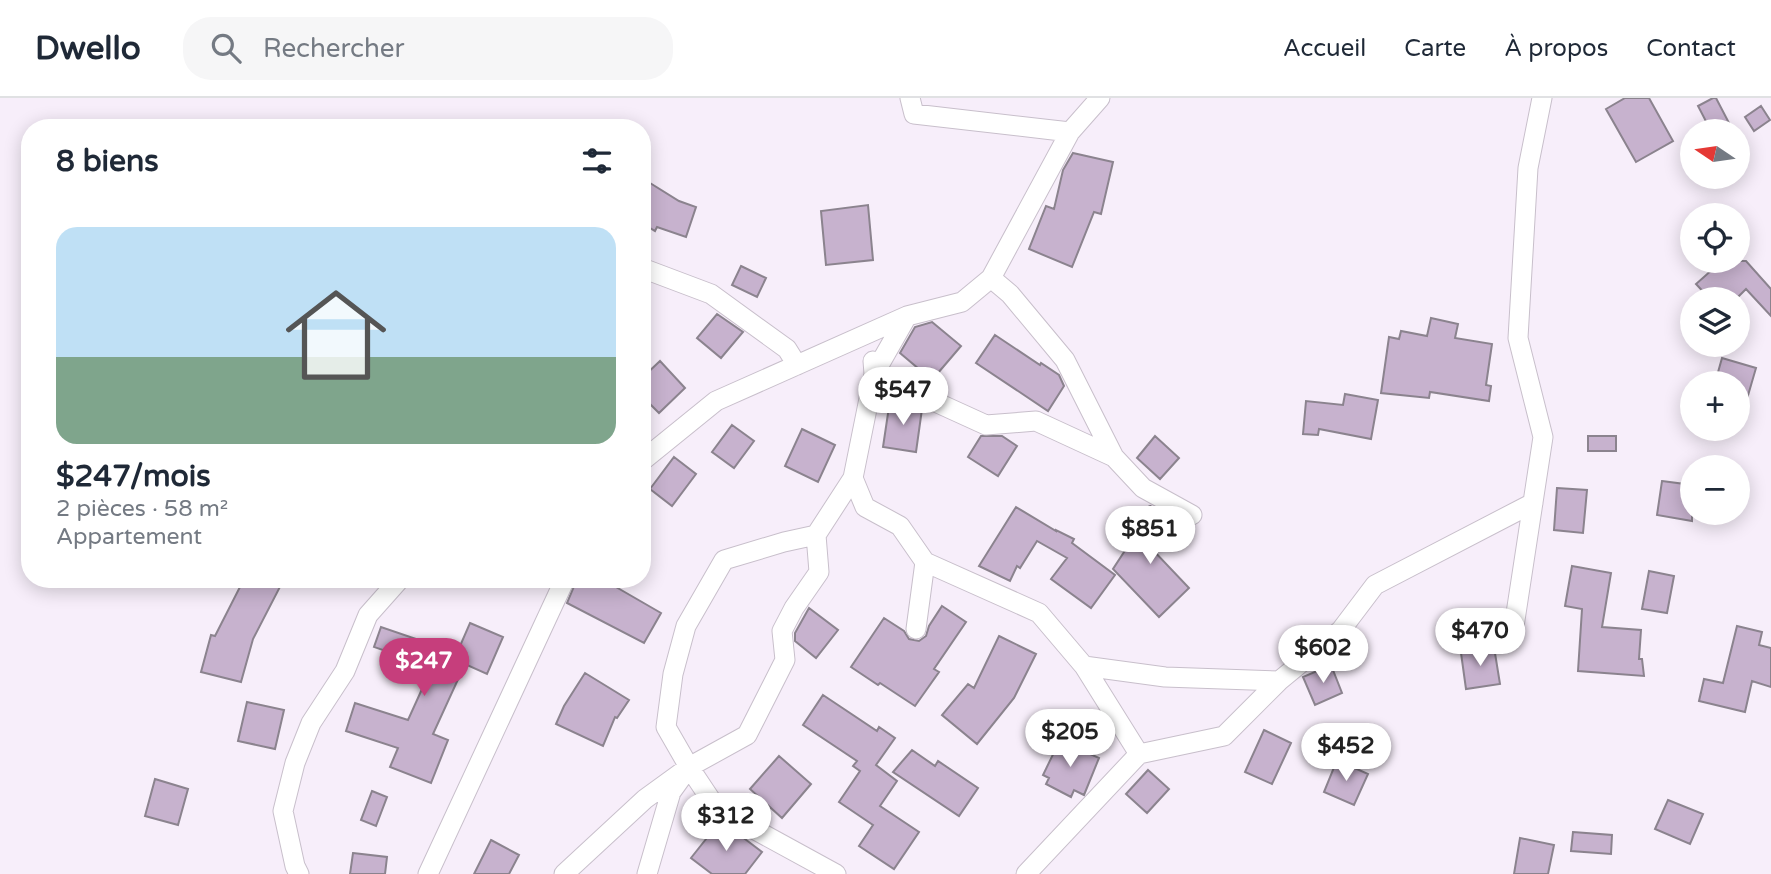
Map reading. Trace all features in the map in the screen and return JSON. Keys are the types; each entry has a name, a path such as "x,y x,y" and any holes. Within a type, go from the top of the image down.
{"street":[{"path":"910,98 914,114 1070,132"},
{"path":"651,454 716,401 907,316 962,302 991,278 1070,132 1100,98"},
{"path":"1513,632 1543,437 1518,338 1528,168 1542,98"},
{"path":"651,272 711,295 787,348 797,365"},
{"path":"991,278 1010,294 1065,360 1114,457 1143,488 1192,515"},
{"path":"874,373 907,316"},
{"path":"564,874 645,799 688,767 747,735 785,660 782,631 819,572 816,535 853,478 874,373 872,332"},
{"path":"874,373 986,425 1036,421 1114,457"},
{"path":"853,478 866,507 900,526 925,562 1039,613 1084,666 1139,754"},
{"path":"1026,874 1139,754 1224,736 1279,681 1341,630 1375,585 1532,503"},
{"path":"816,535 724,560 685,626 673,674 666,727 688,767 717,809 836,874"},
{"path":"916,629 925,562"},
{"path":"299,874 283,811 295,763 311,723 345,671 368,615 392,588"},
{"path":"428,874 561,588"},
{"path":"1084,666 1165,677 1279,681"},
{"path":"647,874 671,792 688,767"}],"building":[{"path":"1625,98 1649,98 1673,141 1636,162 1606,109"},
{"path":"1716,98 1727,119 1705,119 1698,106"},
{"path":"1761,106 1770,120 1754,131 1750,119 1745,117"},
{"path":"1073,153 1113,162 1101,214 1094,212 1072,267 1029,249 1046,206 1054,209 1063,170"},
{"path":"651,184 679,201 696,207 686,237 657,227 655,231 651,229"},
{"path":"868,205 873,260 826,265 821,211"},
{"path":"1750,265 1771,289 1771,316 1750,293 1750,287 1699,287 1696,284 1708,273 1750,273"},
{"path":"741,266 766,278 757,297 732,285"},
{"path":"717,314 743,332 721,358 697,338"},
{"path":"1431,318 1458,324 1455,338 1492,344 1486,385 1491,386 1489,401 1430,392 1429,398 1381,393 1389,337 1399,339 1401,331 1427,336"},
{"path":"932,322 961,346 932,380 900,353 915,327"},
{"path":"995,335 1059,375 1064,386 1048,411 976,363"},
{"path":"1722,358 1756,368 1750,389 1750,371 1718,371"},
{"path":"660,361 685,388 659,413 651,405 651,370"},
{"path":"1345,394 1378,400 1371,439 1319,429 1318,435 1303,434 1306,401 1343,405"},
{"path":"890,400 922,409 916,452 883,447"},
{"path":"732,425 754,441 734,468 712,452"},
{"path":"802,429 835,445 818,482 785,466"},
{"path":"981,436 1002,436 1017,446 998,476 968,457"},
{"path":"1155,436 1179,458 1160,479 1137,458"},
{"path":"1588,436 1616,436 1616,451 1588,451"},
{"path":"674,457 696,474 672,506 651,488"},
{"path":"1662,481 1680,483 1680,519 1657,515"},
{"path":"1557,488 1587,490 1583,533 1554,530"},
{"path":"1150,506 1170,517 1150,547 1189,588 1159,617 1113,569 1145,520 1136,512"},
{"path":"1016,507 1074,539 1072,543 1115,575 1091,608 1051,579 1067,558 1037,541 1020,568 1017,566 1010,581 979,566"},
{"path":"1572,566 1611,573 1602,627 1641,630 1639,659 1642,659 1644,676 1578,671 1582,609 1565,606"},
{"path":"1649,571 1674,576 1667,613 1642,609"},
{"path":"239,588 279,588 253,639 241,682 201,672 211,635 215,636"},
{"path":"573,588 618,588 661,613 644,643 567,603"},
{"path":"942,606 966,622 934,669 939,672 915,706 851,667 884,618 904,631 909,639 919,641 926,636"},
{"path":"809,608 838,630 816,658 795,641 795,633"},
{"path":"470,623 503,637 487,674 465,664 433,734 448,740 431,783 390,767 398,748 346,731 355,703 408,720 432,667 374,647 381,627 457,653"},
{"path":"1737,626 1762,632 1759,645 1771,648 1771,687 1752,681 1745,712 1699,701 1704,679 1723,683"},
{"path":"999,636 1036,654 1014,698 977,744 942,715 968,684 974,688"},
{"path":"1494,647 1500,684 1466,689 1461,653"},
{"path":"1331,665 1342,693 1315,705 1303,677"},
{"path":"585,673 629,700 617,718 615,717 603,746 556,724"},
{"path":"823,695 877,731 879,727 895,738 876,765 897,781 880,806 919,832 894,869 859,846 873,825 839,802 860,771 853,766 857,761 803,725"},
{"path":"247,702 284,710 275,749 238,741"},
{"path":"1264,730 1291,743 1272,784 1245,772"},
{"path":"1060,740 1099,758 1084,795 1074,790 1071,797 1046,784 1049,778 1043,775"},
{"path":"912,750 935,766 938,761 978,788 959,816 893,772"},
{"path":"779,756 811,784 782,818 750,789"},
{"path":"1337,760 1368,774 1354,805 1324,792"},
{"path":"1148,770 1169,789 1147,813 1126,794"},
{"path":"155,779 188,789 178,825 145,816"},
{"path":"372,791 387,797 376,826 361,820"},
{"path":"1668,800 1703,814 1690,844 1655,829"},
{"path":"718,824 741,836 762,852 745,874 712,874 691,858"},
{"path":"1573,832 1612,835 1611,854 1571,851"},
{"path":"1520,838 1554,845 1548,874 1514,874"},
{"path":"491,840 519,855 509,874 474,874"},
{"path":"353,853 387,857 385,874 350,874"}]}
